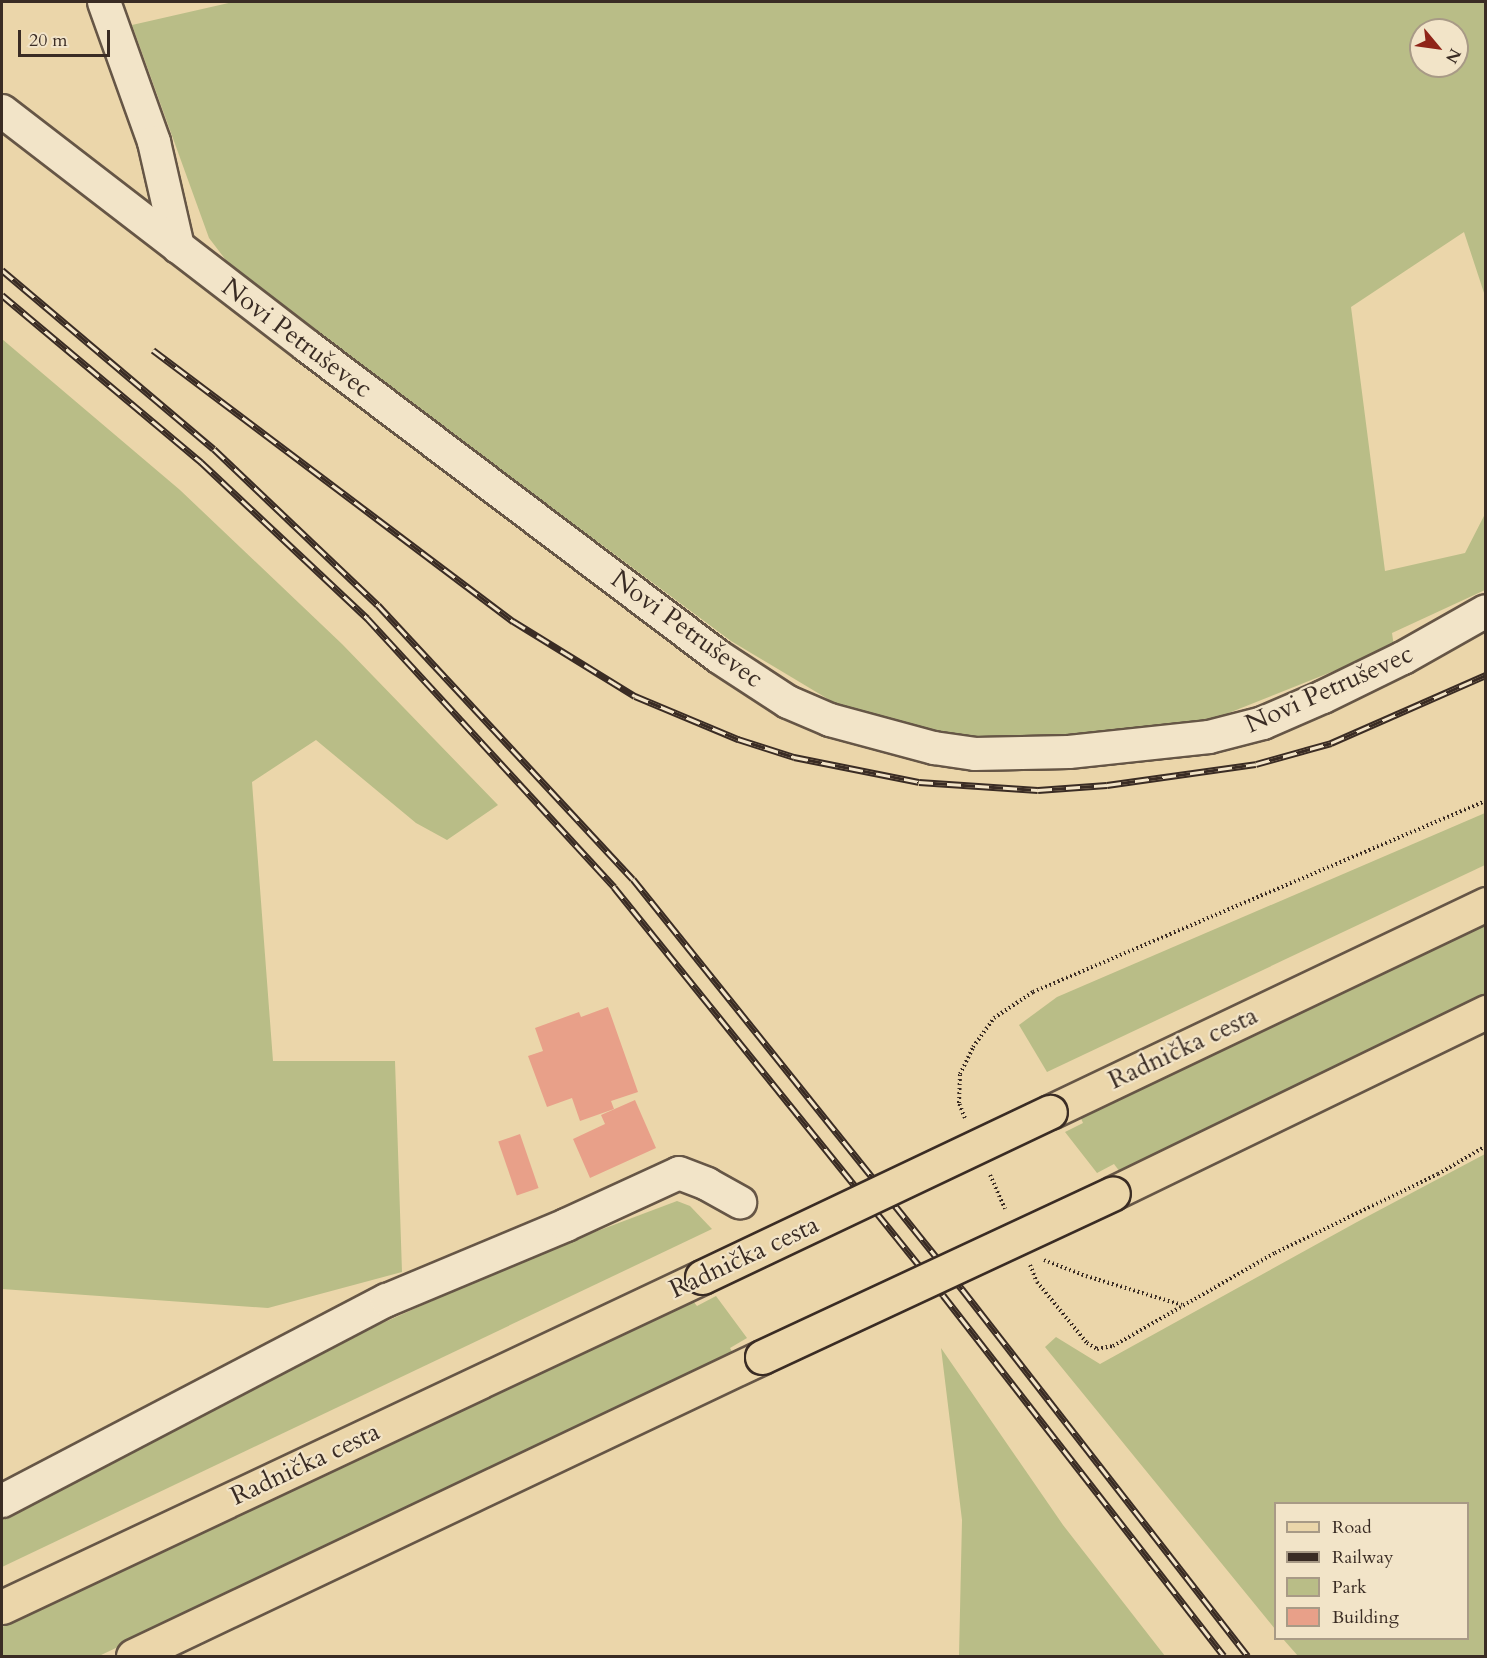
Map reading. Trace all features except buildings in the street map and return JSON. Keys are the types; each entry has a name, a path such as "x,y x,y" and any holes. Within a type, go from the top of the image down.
{"main road":[{"name":"Radnička cesta","path":"2,1607 1485,904"},
{"path":"133,1656 1113,1193 1485,1012"}],"street":[{"path":"104,2 154,142 178,248"},
{"name":"Novi Petruševec","path":"2,111 178,248 719,657 788,702 830,720 871,733 975,754 1070,752 1209,736 1263,723 1323,697 1403,658 1485,612"},
{"path":"2,1502 387,1300 566,1225 679,1173 707,1184 740,1202"}],"path":[{"path":"968,1125 959,1103 960,1074 973,1047 994,1018 1033,992 1485,801"},
{"path":"1029,1263 1037,1282 1087,1343 1097,1349 1113,1346 1275,1253 1438,1174 1485,1146"},
{"path":"987,1167 1006,1210"},
{"path":"1035,1257 1086,1276 1183,1305"}],"green space":[{"path":"233,2 1485,2 1485,296 1464,232 1351,307 1385,571 1465,553 1485,514 1485,590 1392,633 1394,647 1206,722 1055,740 964,741 863,720 731,641 235,272 209,238 132,25"},
{"path":"2,339 180,490 342,644 498,805 447,840 416,823 316,740 252,782 273,1061 395,1061 402,1272 268,1308 2,1289"},
{"path":"1485,813 1485,865 1047,1072 1019,1025 1057,997"},
{"path":"1485,921 1485,998 1120,1172 1114,1164 1097,1173 1065,1132 1083,1123 1080,1116"},
{"path":"1485,1154 1485,1656 1298,1656 1284,1640 1469,1640 1469,1502 1274,1502 1274,1628 1045,1347 1056,1337 1100,1364"},
{"path":"677,1201 690,1206 712,1229 2,1567 2,1517 318,1352 539,1253"},
{"path":"716,1296 747,1338 730,1348 734,1355 99,1656 2,1656 2,1627 693,1301 697,1306"},
{"path":"941,1348 1063,1525 1165,1656 959,1656 962,1520"}],"railway":[{"path":"2,270 214,449 378,605 633,879 962,1289 1248,1656"},
{"path":"2,295 201,462 367,618 614,887 943,1295 1224,1656"},
{"path":"153,350 513,621 635,696 738,739 794,757 919,782 1038,790 1107,785 1256,764 1331,743 1486,675"}]}
